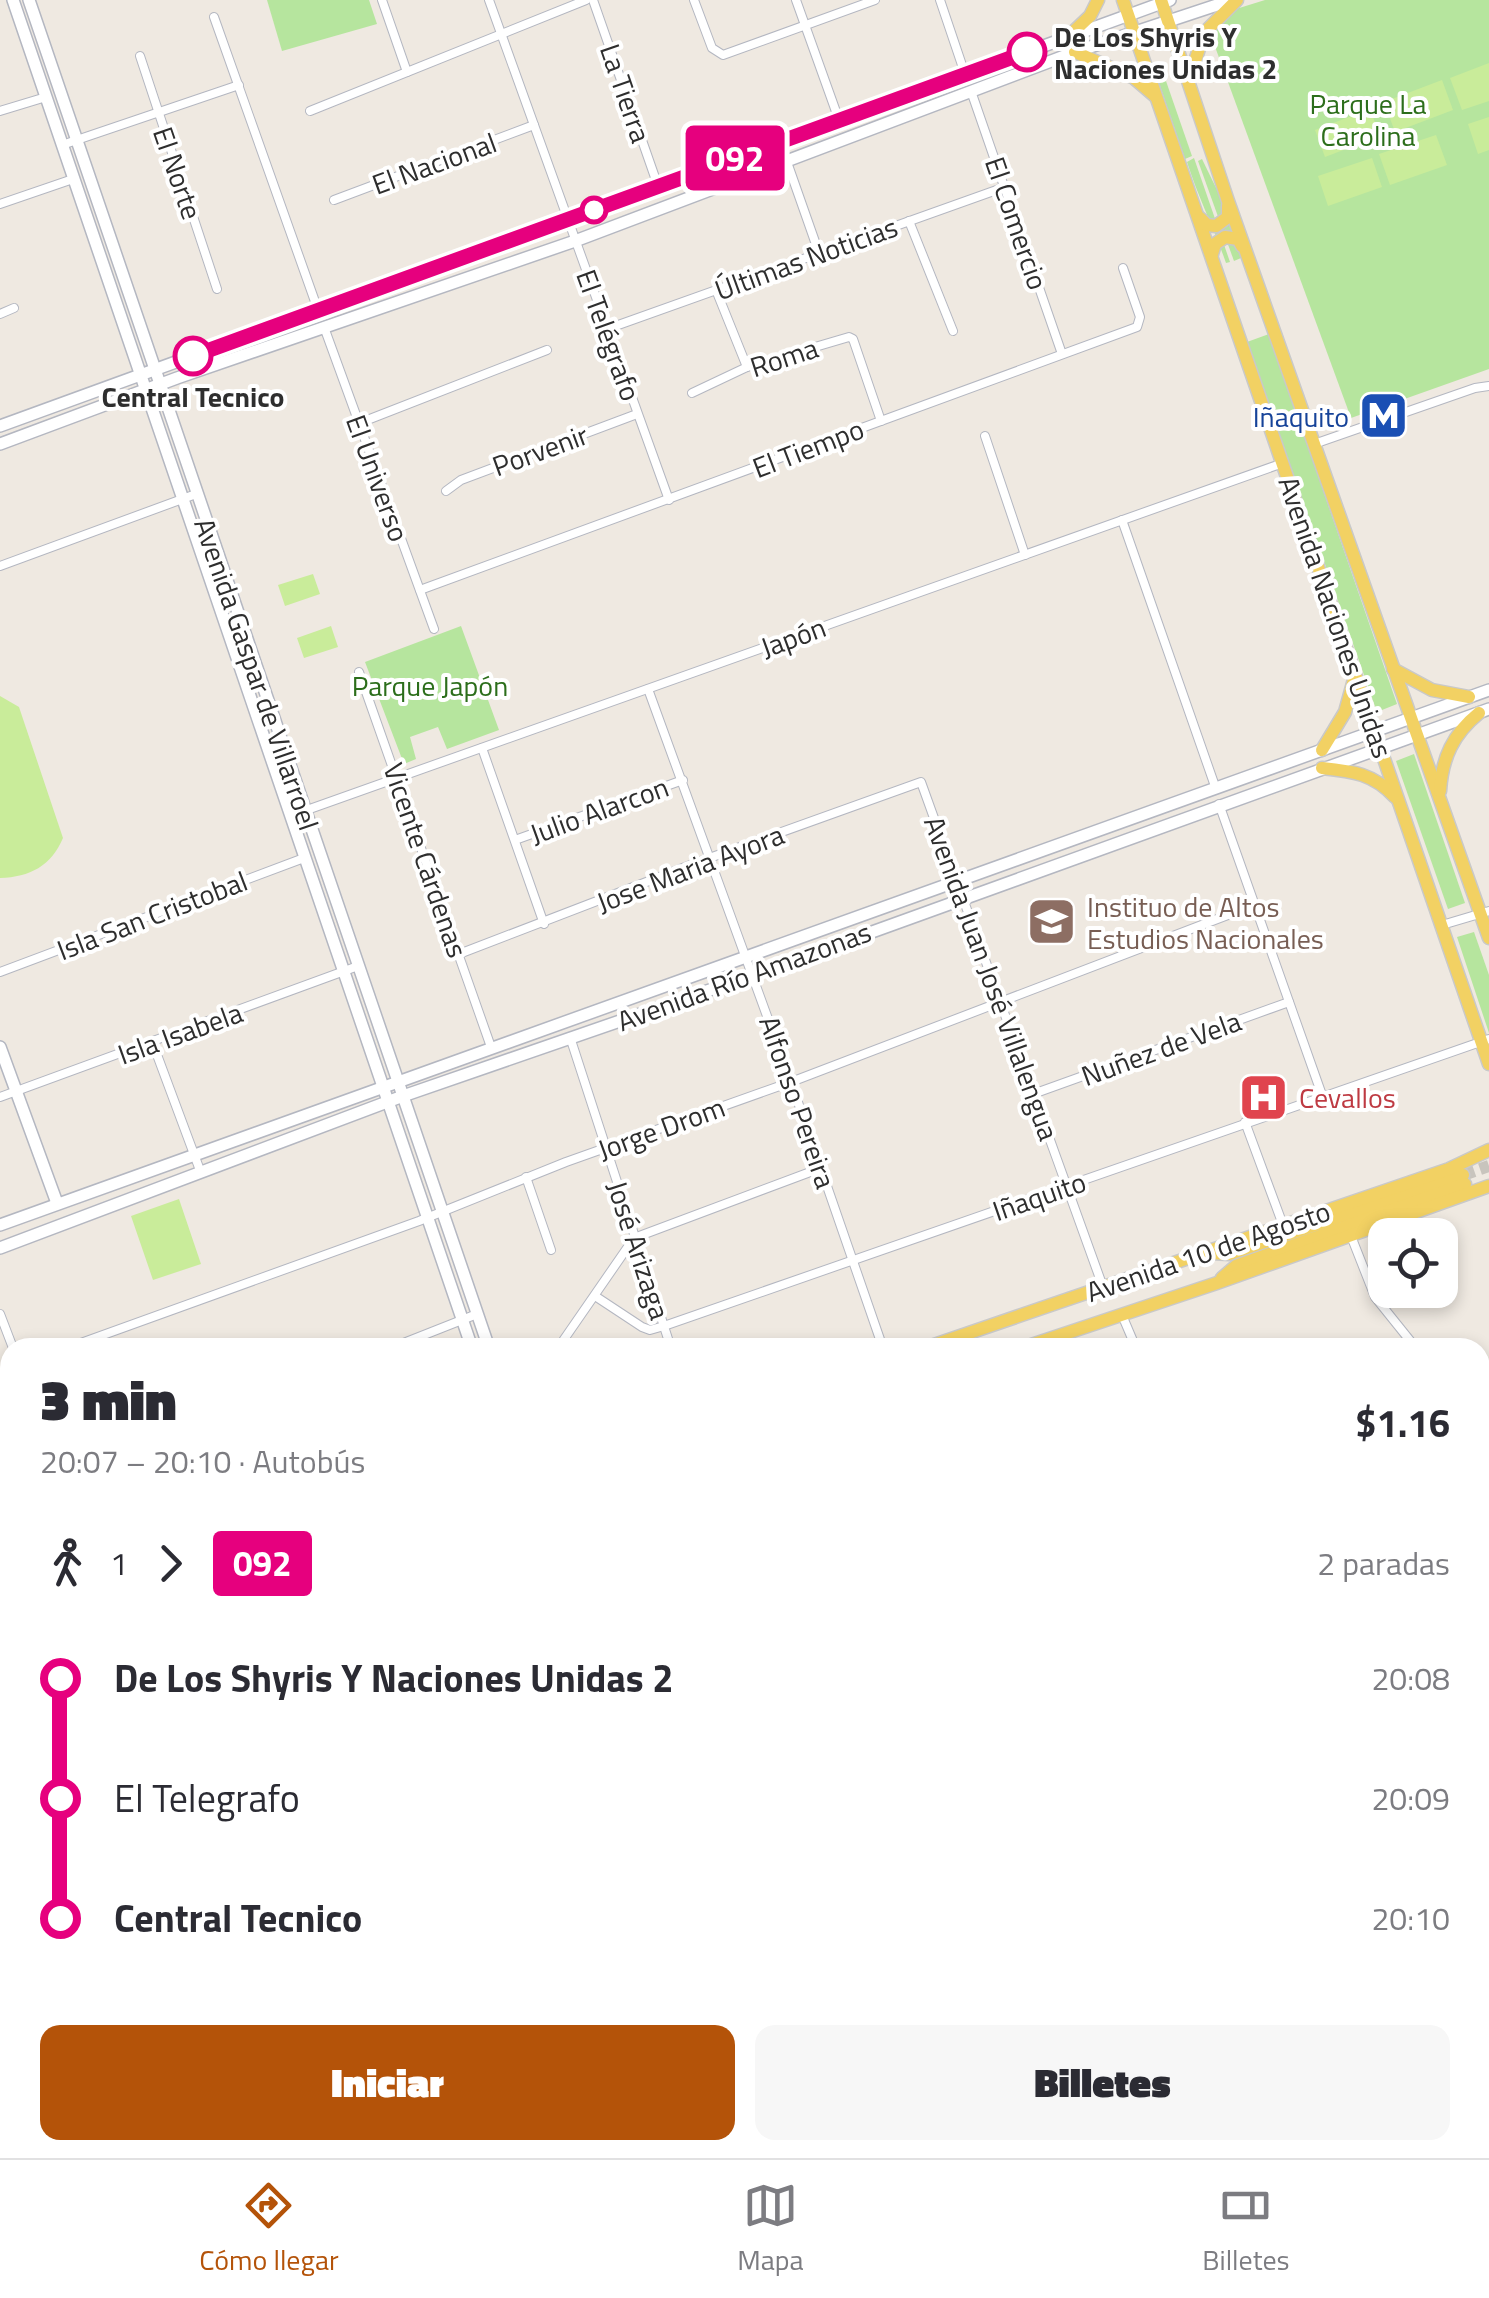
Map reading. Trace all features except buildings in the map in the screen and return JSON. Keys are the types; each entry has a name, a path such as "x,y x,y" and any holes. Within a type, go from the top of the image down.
{"main road":[{"name":"Avenida Gaspar de Villarroel","path":"13,0 469,1338"},
{"name":"Avenida Gaspar de Villarroel","path":"29,0 485,1338"},
{"path":"1068,37 1090,16 1098,0"},
{"name":"Avenida Naciones Unidas","path":"1123,0 1442,926 1485,1040 1489,1064"},
{"path":"0,444 158,384 575,240 1075,52 1235,0"},
{"path":"1188,82 1204,34 1235,0"},
{"path":"0,426 1164,1"},
{"name":"Avenida Naciones Unidas","path":"1164,1 1228,201 1410,718 1485,912 1489,938"},
{"path":"1075,52 1134,78 1158,98"},
{"path":"1195,207 1202,221 1216,226 1228,217 1228,201"},
{"path":"1212,256 1216,244 1229,236 1238,239 1250,262"},
{"path":"236,660 250,654"},
{"path":"1392,668 1432,690 1469,697"},
{"path":"1322,750 1344,712 1356,673"},
{"name":"Avenida Río Amazonas","path":"0,1224 1489,690"},
{"path":"1440,798 1447,752 1462,727 1484,711"},
{"name":"Avenida Río Amazonas","path":"0,1248 403,1096 753,975 1484,711"},
{"path":"1322,768 1366,774 1384,785 1401,803"},
{"path":"0,1047 57,1204"},
{"name":"Avenida 10 de Agosto","path":"954,1338 1449,1169 1489,1150"},
{"path":"1198,1253 1228,1254 1464,1179 1236,1266 1217,1283"},
{"name":"Avenida 10 de Agosto","path":"1050,1338 1489,1186"}],"street":[{"path":"382,0 407,72"},
{"name":"El Telégrafo","path":"489,0 669,500"},
{"path":"310,112 590,0"},
{"name":"La Tierra","path":"590,0 658,186"},
{"path":"694,0 712,48 723,54 875,0"},
{"path":"796,0 838,120"},
{"path":"940,0 966,74"},
{"path":"214,17 318,310"},
{"name":"El Norte","path":"140,56 218,289"},
{"path":"62,145 239,85"},
{"name":"El Comercio","path":"971,92 1062,354"},
{"path":"0,111 46,97"},
{"name":"El Nacional","path":"334,200 534,125"},
{"path":"787,162 819,253"},
{"path":"0,204 73,179"},
{"name":"Últimas Noticias","path":"607,328 1004,187"},
{"path":"909,221 952,331"},
{"name":"El Tiempo","path":"420,590 1137,327 1140,317 1123,268"},
{"path":"716,290 747,367"},
{"path":"0,314 14,308"},
{"name":"El Universo","path":"324,327 434,629"},
{"name":"Roma","path":"692,393 747,367 849,337 853,339 881,421"},
{"path":"357,424 547,350"},
{"path":"1314,444 1489,386"},
{"name":"Porvenir","path":"446,491 462,480 637,414"},
{"path":"986,436 1025,555"},
{"name":"Japón","path":"290,816 1283,463"},
{"path":"0,566 196,494"},
{"path":"1122,520 1216,789"},
{"name":"Vicente Cárdenas","path":"359,672 492,1047"},
{"name":"Alfonso Pereira","path":"648,689 880,1338"},
{"path":"482,748 544,924"},
{"name":"Julio Alarcon","path":"516,840 683,780"},
{"name":"Jose Maria Ayora","path":"459,954 921,782"},
{"name":"Avenida Juan José Villalengua","path":"921,782 1103,1287"},
{"path":"1219,804 1322,1094"},
{"name":"Isla San Cristobal","path":"0,972 304,858"},
{"name":"Jorge Drom","path":"95,1338 791,1082 1254,905"},
{"path":"1442,926 1485,912"},
{"name":"Isla Isabela","path":"0,1097 358,966"},
{"name":"Nuñez de Vela","path":"1033,1094 1289,1002"},
{"name":"José Arizaga","path":"570,1037 668,1338"},
{"name":"Iñaquito","path":"664,1326 1485,1040"},
{"path":"153,1044 201,1173"},
{"path":"1245,1122 1282,1226"},
{"path":"565,1338 634,1238 821,1168"},
{"path":"526,1177 551,1250"},
{"path":"1350,1234 1376,1297 1408,1338"},
{"path":"595,1296 642,1328 664,1326"},
{"path":"1121,1313 1132,1338"},
{"path":"0,1314 9,1338"},
{"path":"416,1338 476,1314"}],"green space":[{"path":"267,0 369,0 377,24 282,51"},
{"name":"Parque La Carolina","path":"1265,0 1489,0 1489,369 1351,418 1210,33 1236,9"},
{"path":"1489,63 1489,101 1462,110 1450,78"},
{"path":"1442,80 1453,110 1395,132 1384,102"},
{"path":"1166,81 1192,156 1185,159 1159,83"},
{"path":"1370,109 1380,136 1325,157 1315,130"},
{"path":"1489,117 1489,150 1478,154 1468,124"},
{"path":"1436,135 1447,165 1390,185 1379,154"},
{"path":"1194,158 1230,262 1226,263 1191,175 1187,162"},
{"path":"1372,158 1382,187 1328,206 1318,176"},
{"path":"1202,159 1241,258 1234,261 1198,161"},
{"path":"1269,334 1397,704 1377,712 1247,342"},
{"path":"313,574 320,594 285,606 278,585"},
{"path":"331,626 338,647 304,658 297,638"},
{"name":"Parque Japón","path":"461,626 499,730 447,749 438,727 410,737 416,759 404,764 365,662"},
{"path":"0,696 19,707 63,838 46,863 21,875 0,878"},
{"path":"1414,754 1465,903 1448,909 1396,761"},
{"path":"1474,932 1489,975 1489,1033 1457,937"},
{"path":"179,1199 201,1264 153,1280 131,1216"}],"tunnel":[{"path":"1463,1175 1489,1166"}],"bus line":[{"name":"092","path":"193,356 1027,52"}],"place":[{"name":"De Los Shyris Y Naciones Unidas 2","path":"1027,52"},
{"name":"Central Tecnico","path":"193,356"},
{"name":"Iñaquito","path":"1384,416"},
{"name":"Instituo de Altos Estudios Nacionales","path":"1052,922"},
{"name":"Cevallos","path":"1264,1097"}]}
